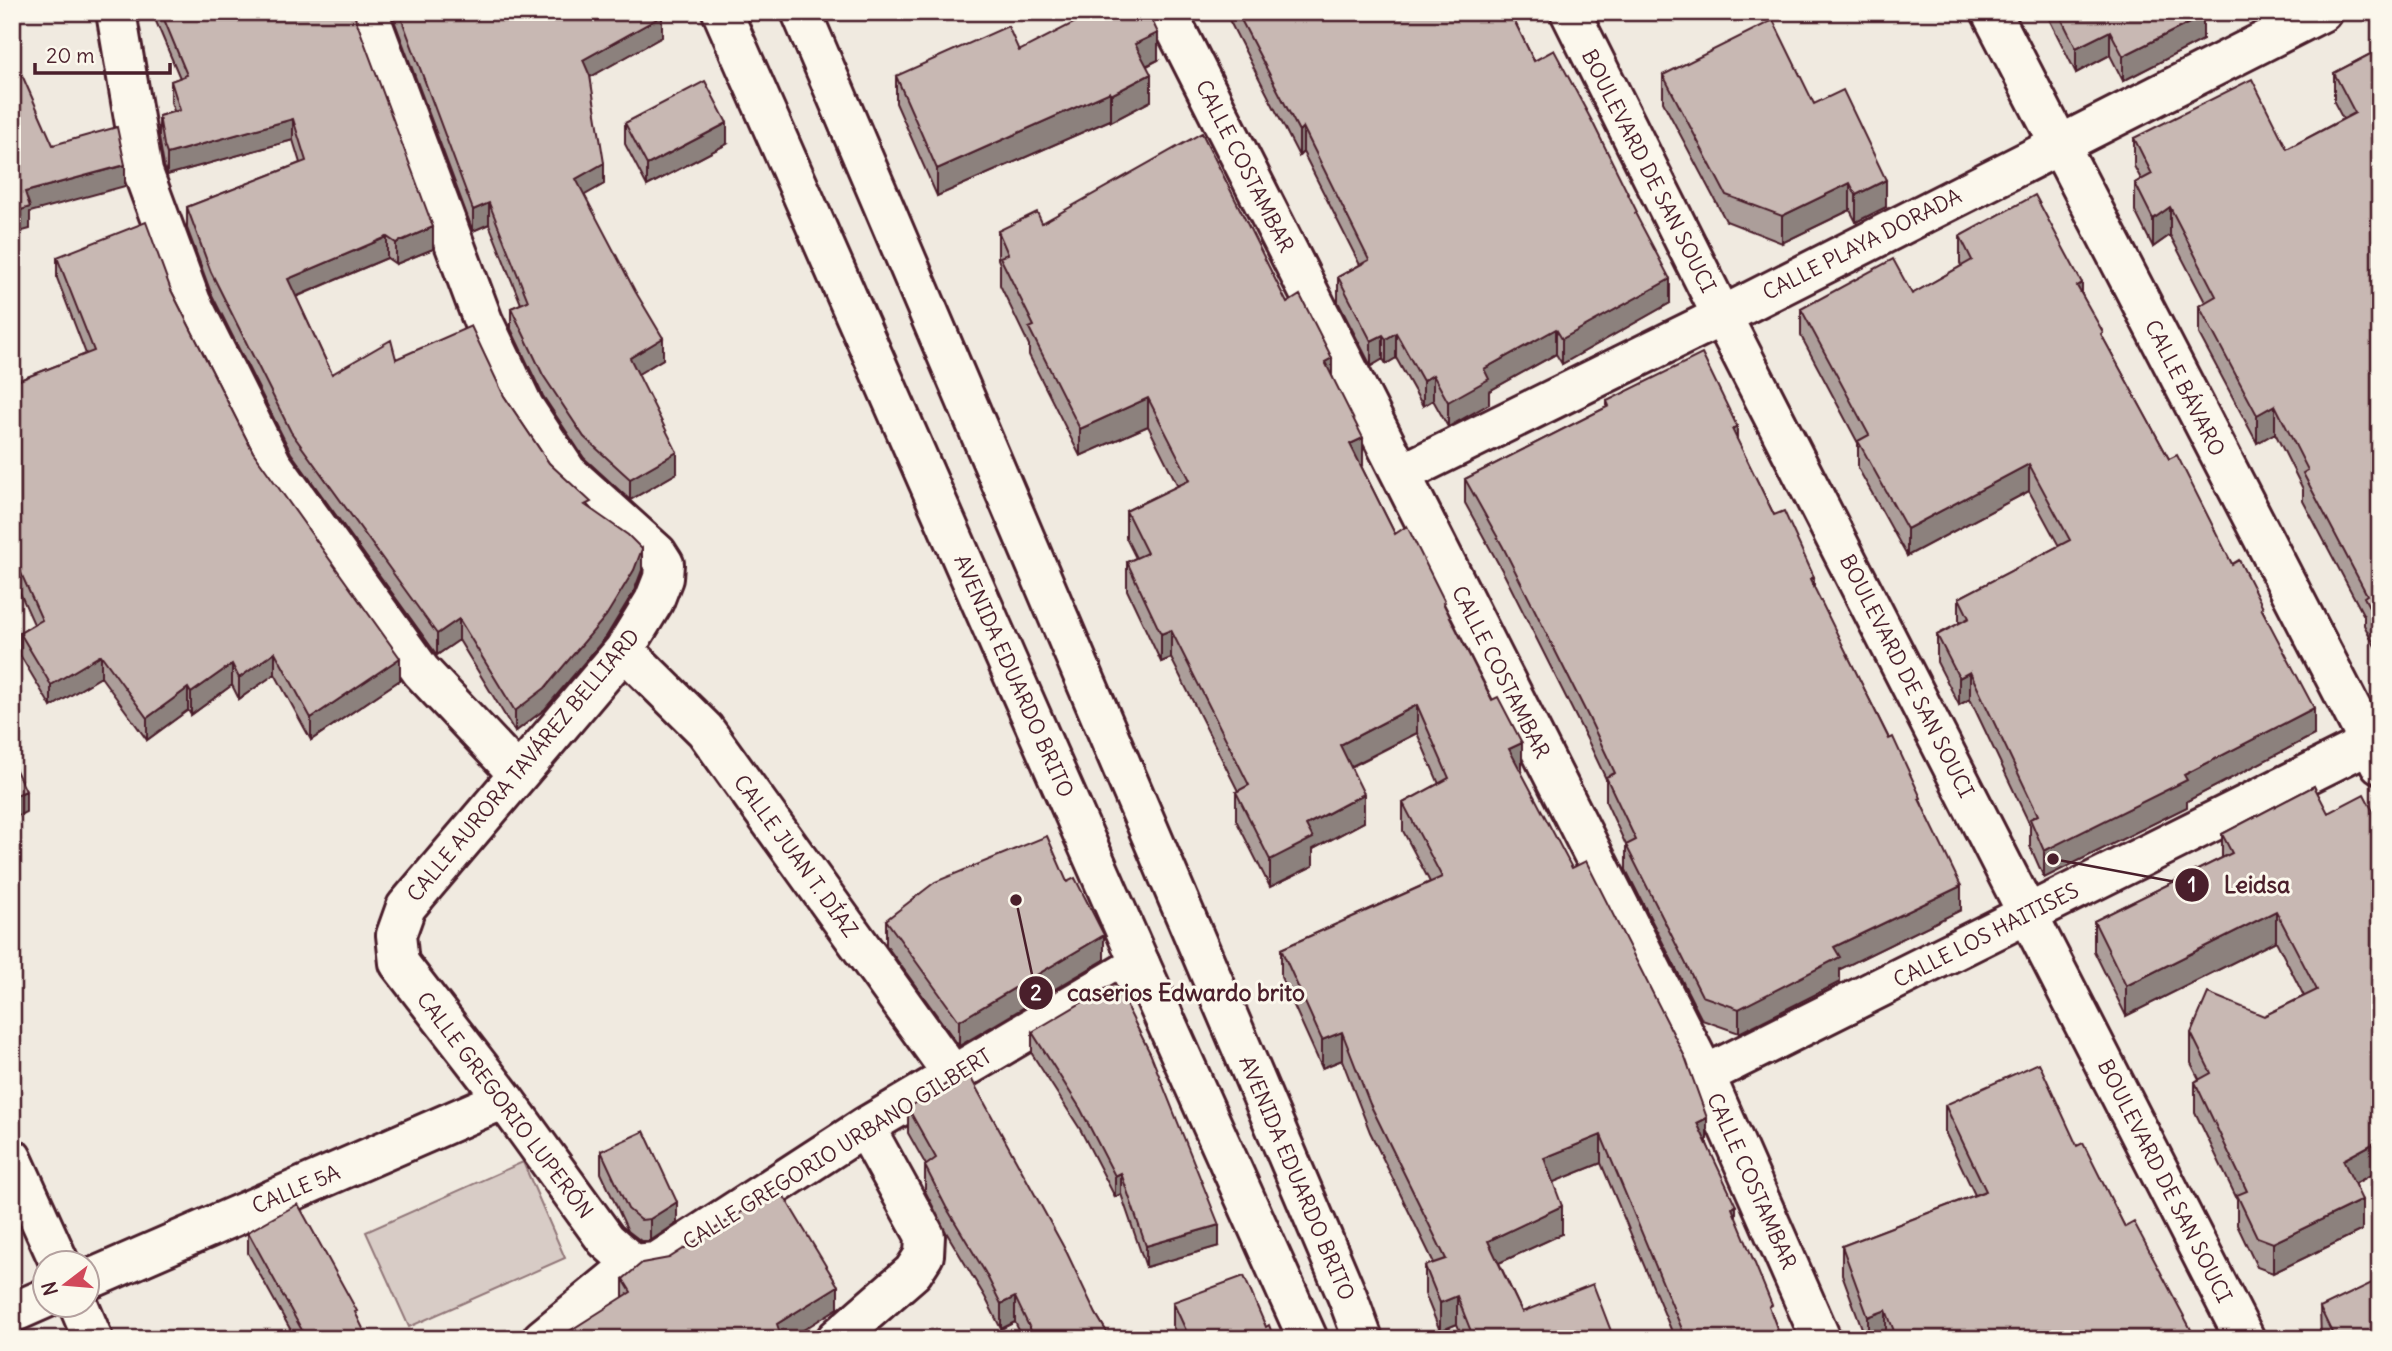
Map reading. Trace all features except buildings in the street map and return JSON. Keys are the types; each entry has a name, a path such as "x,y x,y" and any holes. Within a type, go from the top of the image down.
{"street":[{"path":"116,12 144,172 191,302 272,464 421,671 517,773"},
{"name":"CALLE AURORA TAVÁREZ BELLIARD","path":"368,12 483,321 524,407 567,472 657,553 664,564 663,578 654,601 624,650 406,906 396,935"},
{"name":"AVENIDA EDUARDO BRITO","path":"722,12 1140,964 1308,1339"},
{"name":"AVENIDA EDUARDO BRITO","path":"802,12 1348,1297 1363,1339"},
{"name":"CALLE COSTAMBAR","path":"1167,12 1705,1075 1821,1339"},
{"name":"BOULEVARD DE SAN SOUCI","path":"1570,12 1722,316 2245,1339"},
{"name":"CALLE BÁVARO","path":"1991,12 2376,748"},
{"name":"CALLE PLAYA DORADA","path":"1401,474 1722,316 2322,12"},
{"name":"CALLE JUAN T. DÍAZ","path":"624,650 705,730 953,1074"},
{"name":"CALLE LOS HAITISES","path":"1705,1075 2029,913 2376,748"},
{"name":"CALLE GREGORIO LUPERÓN","path":"396,935 399,964 504,1099 606,1240 633,1264"},
{"name":"CALLE GREGORIO URBANO GILBERT","path":"542,1339 633,1264 657,1262 865,1127 1140,964"},
{"name":"CALLE 5A","path":"102,1274 504,1099"},
{"path":"836,1339 913,1272 924,1255 925,1236 865,1127"},
{"path":"12,1158 54,1250"},
{"path":"12,1313 32,1304"},
{"path":"85,1320 93,1339"}],"shaded area":[{"path":"523,1162 565,1258 409,1327 366,1232"}],"place":[{"name":"Leidsa","path":"2053,859"},
{"name":"caserios Edwardo brito","path":"1016,900"}]}
